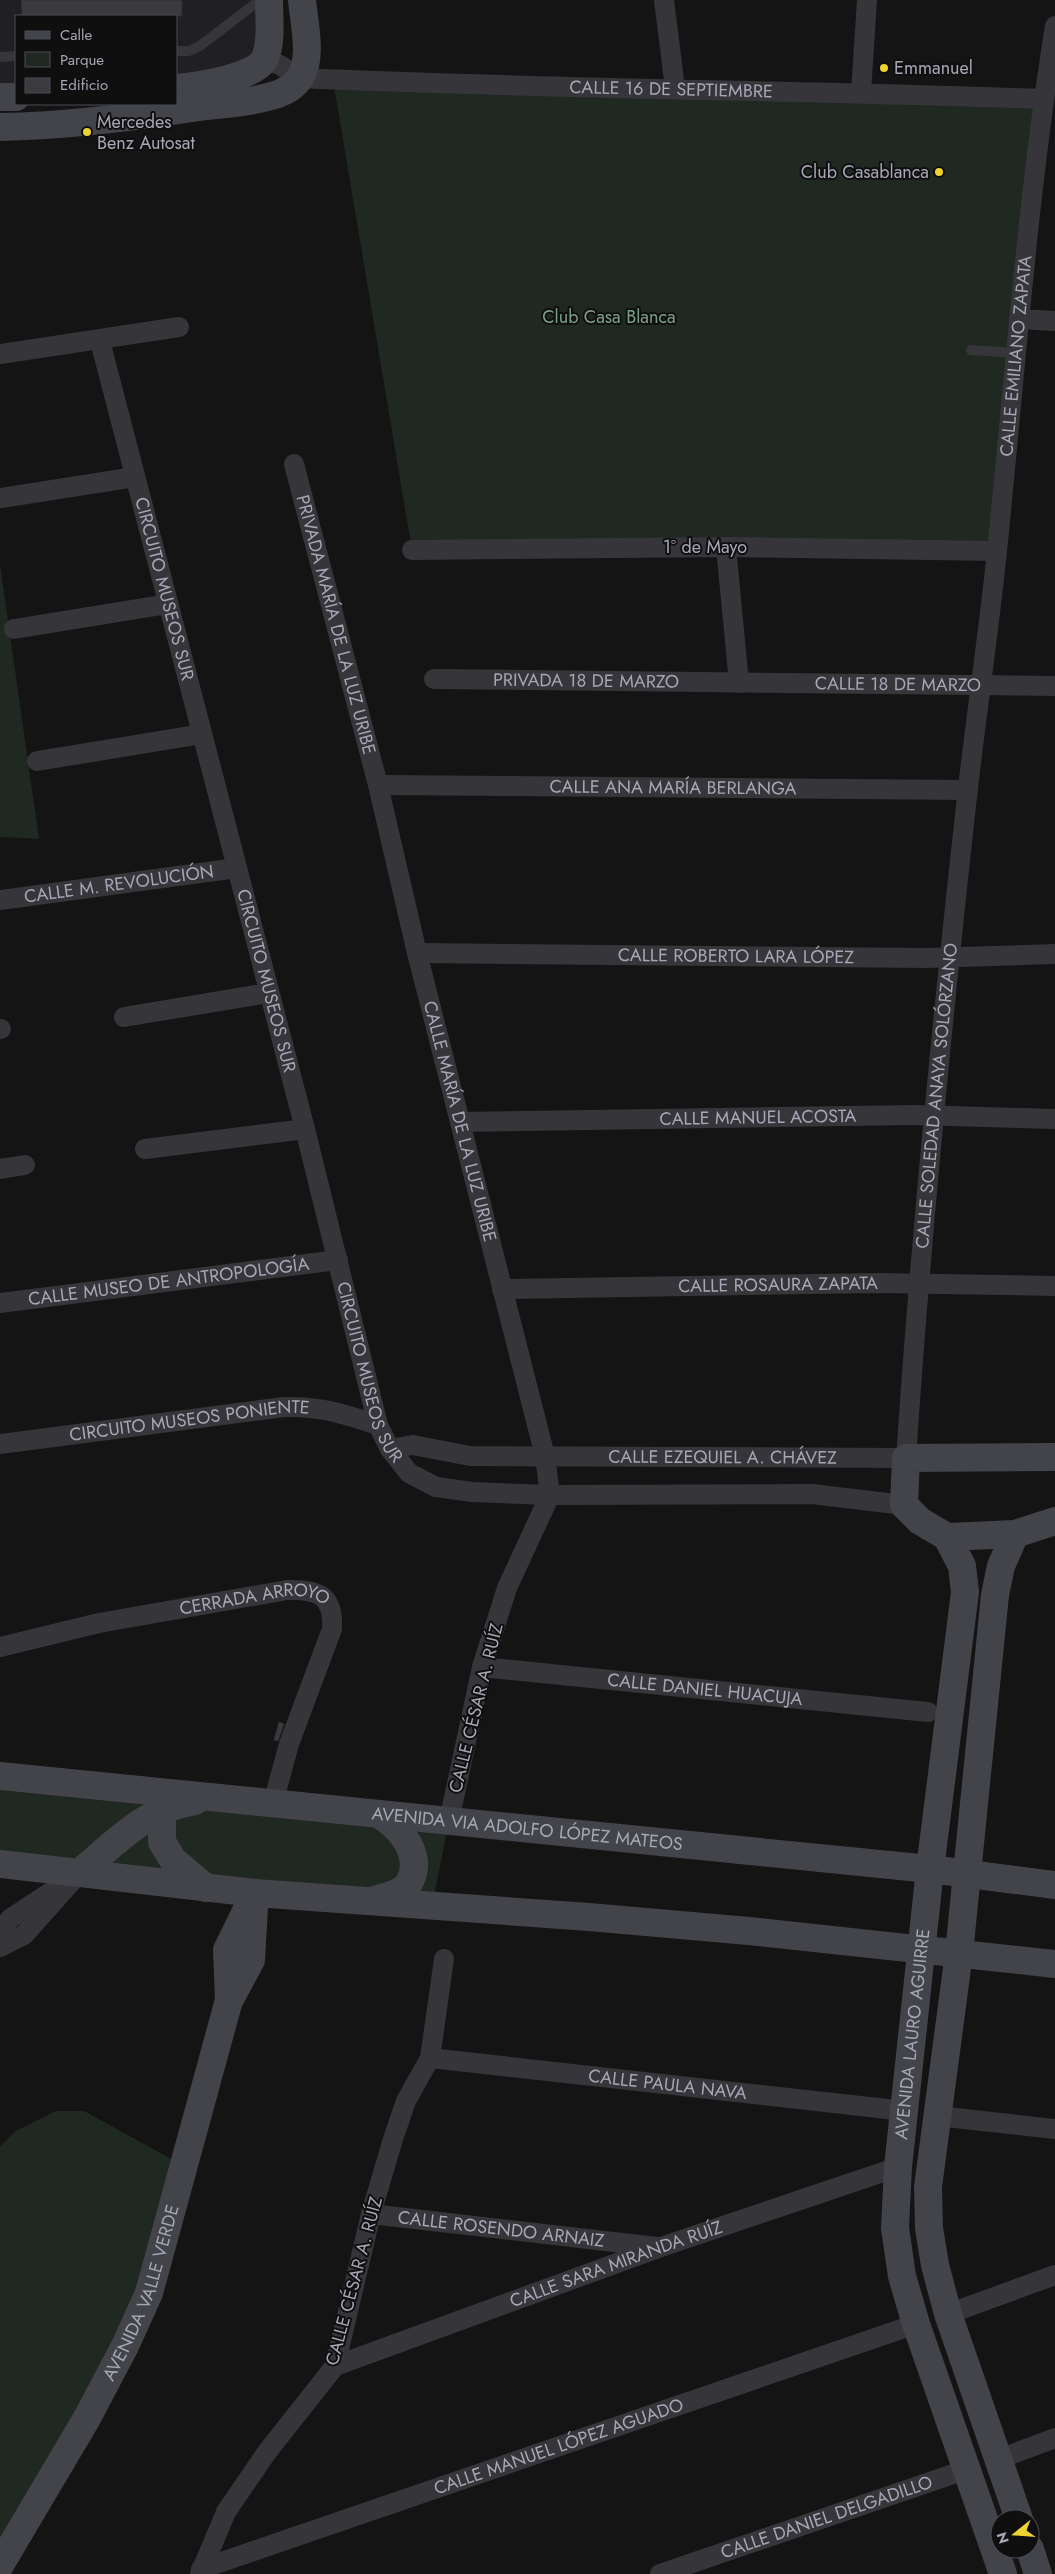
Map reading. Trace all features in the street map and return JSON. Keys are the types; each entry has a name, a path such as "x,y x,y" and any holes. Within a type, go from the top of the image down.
{"street":[{"path":"178,88 231,78 254,69 265,60 268,43 269,0"},
{"path":"0,127 42,126 110,120 256,100 280,93 293,86 300,78 306,56 302,0"},
{"path":"664,0 676,88"},
{"path":"861,93 867,0"},
{"name":"CALLE EMILIANO ZAPATA","path":"980,687 997,551 1015,353 1043,99 1055,26"},
{"name":"CALLE 16 DE SEPTIEMBRE","path":"265,60 280,65 300,78 494,86 676,88 1043,99"},
{"path":"0,97 15,97"},
{"path":"1019,319 1055,321"},
{"path":"0,354 100,341 179,327"},
{"name":"CIRCUITO MUSEOS SUR","path":"100,341 268,993 305,1129 378,1425 390,1449 409,1473 436,1487 472,1492 550,1494"},
{"name":"PRIVADA MARÍA DE LA LUZ URIBE","path":"294,464 378,785"},
{"path":"1,498 135,478"},
{"path":"726,547 739,683"},
{"name":"1º de Mayo","path":"412,550 726,547 997,551"},
{"path":"14,629 168,604"},
{"name":"PRIVADA 18 DE MARZO","path":"434,679 739,683"},
{"name":"CALLE 18 DE MARZO","path":"739,683 980,687 1055,686"},
{"name":"CALLE SOLEDAD ANAYA SOLÓRZANO","path":"904,1505 918,1284 980,687"},
{"path":"37,761 202,734"},
{"name":"CALLE ANA MARÍA BERLANGA","path":"378,785 968,790"},
{"name":"CALLE MARÍA DE LA LUZ URIBE","path":"378,785 417,953 545,1456"},
{"name":"CALLE M. REVOLUCIÓN","path":"0,900 237,868"},
{"name":"CALLE ROBERTO LARA LÓPEZ","path":"417,953 951,957 1055,954"},
{"path":"124,1017 268,993"},
{"name":"CALLE MANUEL ACOSTA","path":"460,1122 935,1115 1055,1119"},
{"path":"145,1149 305,1129"},
{"path":"0,1168 25,1165"},
{"name":"CALLE MUSEO DE ANTROPOLOGÍA","path":"0,1303 338,1260"},
{"name":"CALLE ROSAURA ZAPATA","path":"502,1289 918,1284 1055,1286"},
{"name":"CIRCUITO MUSEOS PONIENTE","path":"0,1444 284,1407 311,1406 378,1425"},
{"name":"CALLE EZEQUIEL A. CHÁVEZ","path":"390,1449 413,1445 470,1456 1055,1458"},
{"path":"545,1456 550,1494"},
{"name":"CALLE EZEQUIEL A. CHÁVEZ","path":"550,1494 812,1494 904,1505"},
{"name":"CALLE CÉSAR A. RUÍZ","path":"449,1822 482,1667 507,1588 550,1494"},
{"path":"904,1505 920,1521 947,1537 1015,1534 1055,1521"},
{"name":"AVENIDA LAURO AGUIRRE","path":"1015,1534 1001,1566 995,1595 958,1953 928,2187 929,2228 935,2265 948,2314 1016,2509"},
{"name":"AVENIDA LAURO AGUIRRE","path":"947,1537 962,1566 965,1592 930,1869 898,2167 895,2228 902,2276 916,2324 1003,2574"},
{"name":"CERRADA ARROYO","path":"0,1647 99,1624 287,1590 304,1589 319,1593 328,1602 333,1616 332,1630 289,1744 273,1803"},
{"name":"CALLE DANIEL HUACUJA","path":"482,1667 928,1712"},
{"name":"AVENIDA VIA ADOLFO LÓPEZ MATEOS","path":"0,1776 930,1869 1055,1885"},
{"path":"0,1931 11,1918 80,1872 148,1816 162,1810 213,1798"},
{"path":"162,1810 162,1842 173,1860 206,1888"},
{"path":"364,1902 394,1894 408,1884 414,1866 407,1838 395,1824 380,1815"},
{"path":"0,1864 254,1893 589,1917 922,1949 1055,1964"},
{"path":"0,1918 5,1910 80,1872"},
{"path":"0,1947 24,1935 80,1872"},
{"name":"AVENIDA VALLE VERDE","path":"0,2565 86,2418 125,2346 149,2293 229,2000 227,1950 254,1893"},
{"name":"CALLE CÉSAR A. RUÍZ","path":"200,2572 226,2512 267,2452 335,2366 371,2214 393,2138 406,2101 430,2058 444,1960"},
{"name":"CALLE PAULA NAVA","path":"430,2058 904,2112"},
{"path":"937,2116 1055,2129"},
{"name":"CALLE SARA MIRANDA RUÍZ","path":"335,2366 660,2247 898,2167"},
{"name":"CALLE ROSENDO ARNAIZ","path":"371,2214 660,2247"},
{"path":"948,2314 1055,2275"},
{"name":"CALLE MANUEL LÓPEZ AGUADO","path":"200,2572 916,2324"},
{"path":"999,2459 1055,2438"},
{"name":"CALLE DANIEL DELGADILLO","path":"660,2574 966,2470"},
{"path":"1033,2559 1038,2574"}],"lane":[{"path":"178,51 188,51 200,46 260,0"},
{"path":"0,57 15,56"},
{"path":"971,350 1015,353"}],"shaded area":[{"path":"0,0 269,0 265,60 178,87 178,15 15,15 15,97 0,97"}],"green space":[{"name":"Club Casa Blanca","path":"333,80 1043,99 997,551 412,550"},
{"path":"0,564 39,839 0,837"},
{"path":"0,1776 449,1821 432,1907 0,1864"},
{"path":"56,2111 84,2111 184,2166 149,2293 0,2565 0,2147 14,2132"}],"building":[{"path":"21,0 182,0 182,16 22,15"},
{"path":"279,1722 284,1724 278,1741 274,1740"}],"place":[{"name":"Emmanuel","path":"884,68"},
{"name":"Mercedes Benz Autosat","path":"87,132"},
{"name":"Club Casablanca","path":"939,172"}]}
